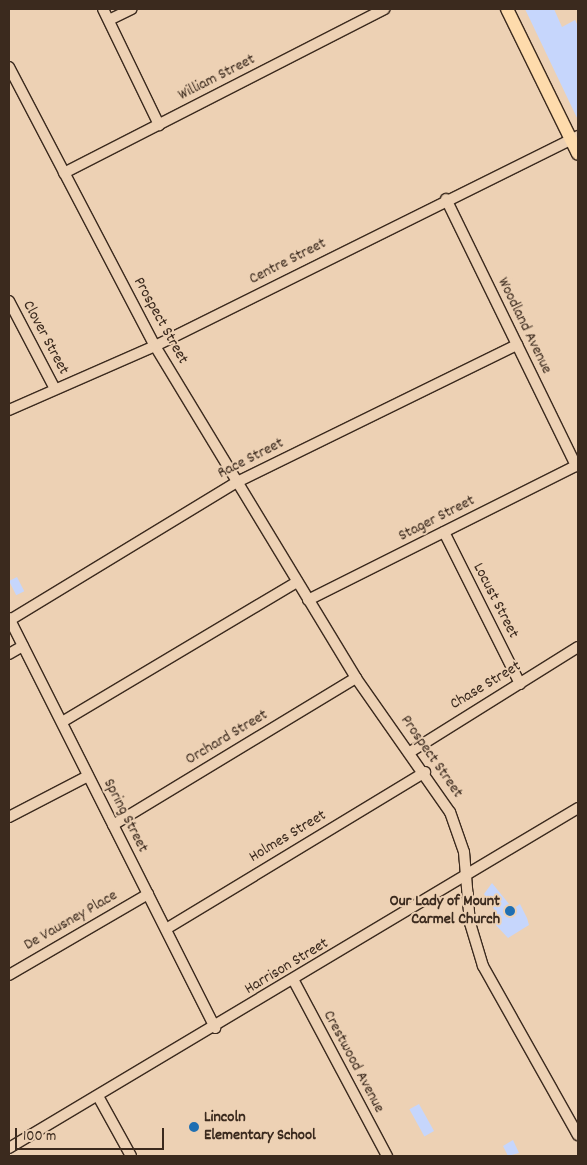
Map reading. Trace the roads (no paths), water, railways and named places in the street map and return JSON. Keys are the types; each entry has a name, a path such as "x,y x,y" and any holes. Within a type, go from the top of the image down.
{"main road":[{"path":"507,9 575,137 578,154"}],"street":[{"path":"103,9 159,125"},
{"path":"109,20 132,9"},
{"name":"William Street","path":"64,173 384,9"},
{"name":"Prospect Street","path":"9,67 155,346 356,678 425,772 450,812 468,876 470,923 483,966 578,1135"},
{"name":"Centre Street","path":"9,410 155,346 446,199 575,137"},
{"name":"Woodland Avenue","path":"446,199 577,466"},
{"name":"Clover Street","path":"9,301 55,389"},
{"name":"Race Street","path":"9,619 237,482 517,345"},
{"name":"Stager Street","path":"308,600 577,466"},
{"name":"Locust Street","path":"444,532 520,684"},
{"path":"62,722 298,582"},
{"name":"Spring Street","path":"9,619 215,1028"},
{"path":"9,654 23,646"},
{"name":"Chase Street","path":"410,752 578,647"},
{"name":"Orchard Street","path":"113,824 356,678"},
{"name":"Holmes Street","path":"166,929 425,772"},
{"path":"9,817 88,776"},
{"name":"Harrison Street","path":"9,1148 99,1098 578,808"},
{"name":"De Vausney Place","path":"9,975 148,894"},
{"name":"Crestwood Avenue","path":"294,981 387,1156"},
{"path":"99,1098 131,1156"}],"place":[{"name":"Our Lady of Mount Carmel Church","path":"510,911"},
{"name":"Lincoln Elementary School","path":"194,1127"}]}
